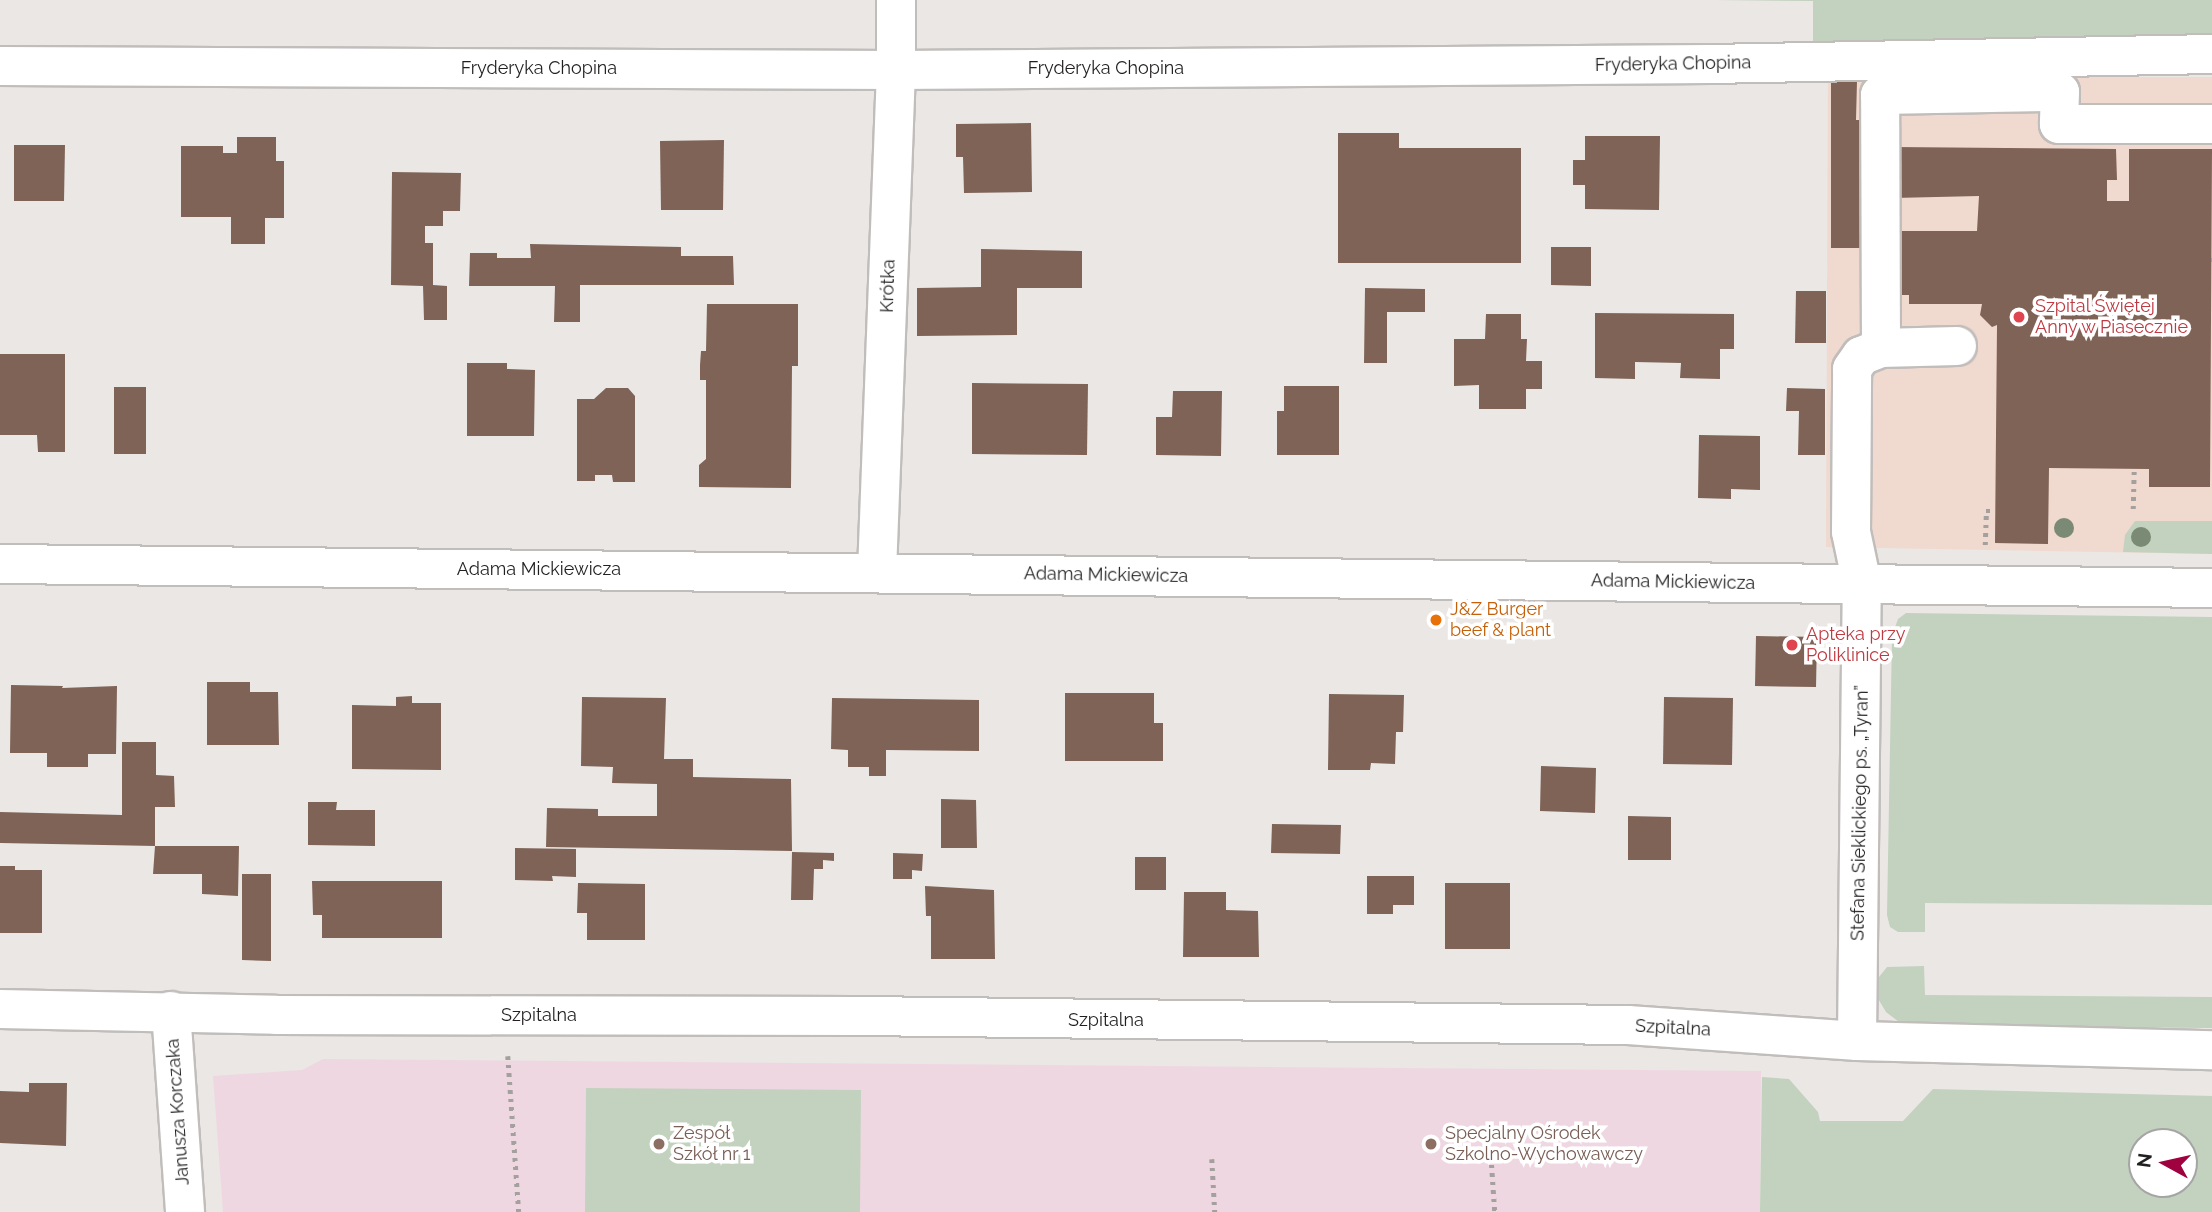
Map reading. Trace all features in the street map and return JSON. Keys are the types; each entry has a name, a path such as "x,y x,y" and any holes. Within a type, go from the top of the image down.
{"street":[{"name":"Krótka","path":"877,572 896,70 896,0"},
{"name":"Fryderyka Chopina","path":"0,66 896,70 1710,64 2212,54"},
{"path":"1957,346 1881,348 1880,95 2060,92 2059,124 2212,124"},
{"name":"Stefana Sieklickiego ps. „Tyran”","path":"1857,1041 1862,584 1851,532 1851,376 1856,361 1869,351 1881,348"},
{"name":"Adama Mickiewicza","path":"0,564 2212,588"},
{"name":"Szpitalna","path":"0,1009 276,1015 859,1016 1628,1026 1857,1041 2212,1050"},
{"name":"Janusza Korczaka","path":"171,1011 185,1212"}],"path":[{"path":"2133,509 2134,468"},
{"path":"1985,549 1986,511 1995,511"},
{"path":"509,1061 519,1212"},
{"path":"1490,1139 1495,1212"},
{"path":"1212,1159 1215,1212"}],"shaded area":[{"name":"Szpital Świętej Anny w Piasecznie","path":"1828,77 2212,77 2212,554 1826,547"},
{"path":"323,1059 1761,1071 1760,1212 223,1212 213,1076 302,1070"}],"green space":[{"path":"1714,0 2212,0 2212,44 1813,44 1813,1"},
{"path":"2135,521 2212,521 2212,554 2123,552 2125,535"},
{"path":"1906,613 2212,617 2212,905 1925,903 1925,932 1898,932 1890,927 1887,915 1892,636 1898,619"},
{"path":"1924,966 1925,995 2212,997 2212,1028 1914,1026 1899,1022 1886,1012 1877,997 1875,982 1887,967"},
{"path":"1762,1077 1789,1079 1818,1112 1820,1121 1903,1121 1933,1089 2212,1096 2212,1212 1760,1212"},
{"path":"586,1088 861,1090 860,1212 585,1212"}],"building":[{"path":"1831,81 1857,81 1856,120 1864,120 1862,248 1831,248"},
{"path":"1031,123 1032,192 964,193 963,157 956,157 956,124"},
{"path":"1338,133 1399,133 1399,148 1521,148 1521,263 1338,263"},
{"path":"1585,136 1660,136 1659,210 1585,209 1585,185 1573,185 1573,160 1585,160"},
{"path":"237,137 276,137 276,161 284,161 284,218 265,218 265,244 231,244 231,217 181,217 181,146 223,146 223,153 237,153"},
{"path":"724,140 723,210 661,210 660,141"},
{"path":"14,145 65,145 64,201 14,201"},
{"path":"1894,147 2116,149 2117,180 2107,180 2107,201 2129,201 2129,149 2212,149 2210,487 2149,487 2149,469 2049,468 2048,544 1995,543 1997,325 1992,327 1980,315 1982,304 1909,304 1909,295 1892,295 1892,231 1977,231 1979,196 1893,198"},
{"path":"392,172 461,173 460,211 443,211 443,226 425,226 425,243 433,243 433,285 447,286 447,320 424,320 423,286 391,285"},
{"path":"530,244 681,247 681,256 733,256 734,285 580,285 580,322 554,322 555,286 469,286 470,253 497,253 497,258 531,258"},
{"path":"1551,247 1591,247 1591,286 1551,285"},
{"path":"981,249 1082,251 1082,288 1017,288 1017,335 917,336 917,288 981,287"},
{"path":"1365,288 1425,289 1425,312 1387,312 1387,363 1364,363"},
{"path":"1796,291 1826,291 1826,343 1795,343"},
{"path":"707,304 798,304 798,366 792,366 791,488 699,487 699,465 706,459 706,380 700,380 700,365 701,351 706,351"},
{"path":"1595,313 1734,314 1734,349 1720,349 1720,379 1680,378 1681,363 1635,362 1635,379 1595,378"},
{"path":"1486,314 1521,314 1521,339 1527,339 1526,361 1542,361 1542,389 1526,389 1526,409 1479,409 1479,385 1454,386 1454,339 1485,339"},
{"path":"0,354 65,354 65,452 38,452 37,435 0,435"},
{"path":"467,363 507,363 507,369 535,370 534,436 467,436"},
{"path":"972,383 1088,384 1087,455 972,454"},
{"path":"1284,386 1339,386 1339,455 1277,455 1277,411 1284,411"},
{"path":"114,387 146,387 146,454 114,454"},
{"path":"606,388 628,388 635,396 635,482 613,482 612,475 595,475 595,481 577,481 577,399 594,399"},
{"path":"1787,388 1825,389 1825,455 1798,455 1799,411 1786,411"},
{"path":"1173,391 1222,391 1221,456 1156,455 1156,417 1172,417"},
{"path":"1699,435 1760,436 1760,490 1731,489 1731,499 1698,498"},
{"path":"1756,636 1817,637 1816,687 1755,686"},
{"path":"207,682 250,682 250,692 278,692 279,745 207,745"},
{"path":"11,685 63,686 62,688 117,686 116,754 88,754 88,767 47,767 47,753 10,753"},
{"path":"1065,693 1154,693 1154,723 1163,723 1163,761 1065,761"},
{"path":"1329,694 1404,695 1403,732 1396,732 1395,764 1371,763 1370,770 1328,770"},
{"path":"412,696 412,703 441,703 441,770 352,769 352,705 396,706 396,697"},
{"path":"582,697 666,698 664,759 693,759 693,777 791,779 792,851 546,847 547,808 598,809 598,816 657,816 657,784 612,783 613,767 581,766"},
{"path":"1664,697 1733,698 1732,765 1663,764"},
{"path":"832,698 979,700 979,751 886,750 886,776 869,776 869,767 848,767 848,750 831,749"},
{"path":"122,742 156,742 156,775 174,776 175,807 155,807 155,846 0,843 0,812 122,815"},
{"path":"1541,766 1596,768 1595,813 1540,811"},
{"path":"941,799 976,800 977,848 941,848"},
{"path":"308,802 337,802 336,810 375,810 375,846 308,845"},
{"path":"1628,816 1671,817 1671,860 1628,860"},
{"path":"1272,824 1341,825 1340,854 1271,853"},
{"path":"155,846 239,846 238,896 202,894 202,874 153,874"},
{"path":"515,848 576,849 576,877 552,876 553,881 515,880"},
{"path":"792,852 834,853 834,861 823,860 823,869 814,869 813,900 791,900"},
{"path":"893,853 923,854 922,871 912,870 912,879 893,879"},
{"path":"1135,857 1166,857 1166,890 1135,890"},
{"path":"0,866 15,866 15,870 42,870 42,933 0,933"},
{"path":"242,874 271,874 271,961 242,960"},
{"path":"1367,876 1414,876 1414,905 1393,905 1393,914 1367,914"},
{"path":"312,881 442,881 442,938 322,938 322,915 313,915"},
{"path":"578,883 645,884 645,940 587,940 587,913 577,913"},
{"path":"1445,883 1510,883 1510,949 1445,949"},
{"path":"925,886 994,890 995,959 931,959 931,916 926,916"},
{"path":"1184,892 1226,892 1226,910 1258,911 1259,957 1183,957"},
{"path":"29,1083 67,1083 66,1146 0,1143 0,1091 29,1092"}],"place":[{"name":"Szpital Świętej Anny w Piasecznie","path":"2019,317"},
{"name":"J&Z Burger beef & plant","path":"1436,620"},
{"name":"Apteka przy Poliklinice","path":"1792,645"},
{"name":"Zespół Szkół nr 1","path":"659,1144"},
{"name":"Specjalny Ośrodek Szkolno-Wychowawczy","path":"1431,1144"}]}
